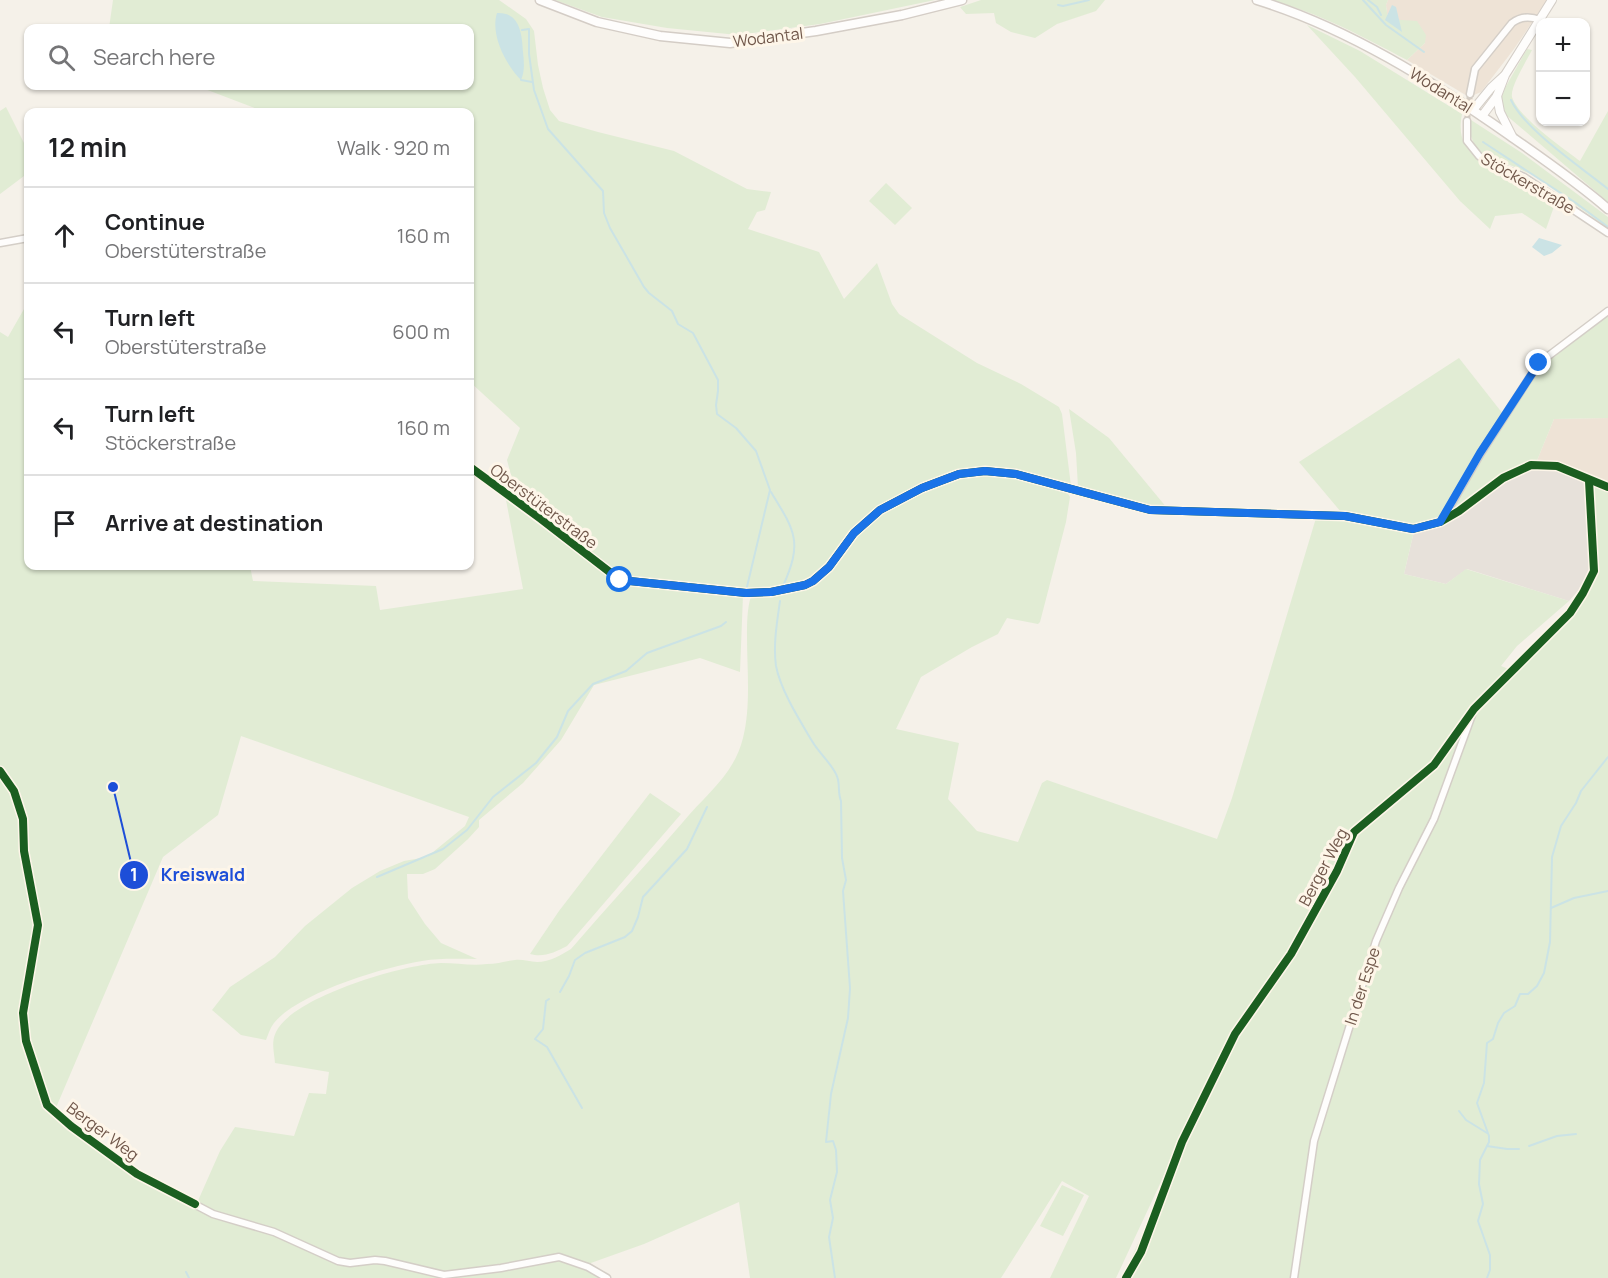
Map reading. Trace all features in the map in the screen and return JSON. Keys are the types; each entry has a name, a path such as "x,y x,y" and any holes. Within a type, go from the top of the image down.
{"main road":[{"name":"Wodantal","path":"540,0 597,22 660,36 730,43 816,31 902,15 962,0"},
{"name":"Wodantal","path":"1257,0 1293,12 1342,34 1390,60 1482,116 1608,209"}],"street":[{"path":"1541,18 1552,0"},
{"path":"1470,94 1475,69 1512,23 1519,18 1529,16 1536,19"},
{"path":"1482,116 1497,96 1505,75 1536,26"},
{"path":"1473,110 1505,75"},
{"name":"Stöckerstraße","path":"1497,96 1500,112 1512,138"},
{"name":"Stöckerstraße","path":"1467,121 1467,141 1479,156 1524,177 1608,233"},
{"path":"0,243 24,239"},
{"path":"1440,522 1480,453 1539,363 1608,310"},
{"name":"Oberstüterstraße","path":"474,470 620,580 746,593 771,592 805,585 813,581 829,567 854,533 880,510 922,488 959,474 985,471 1016,474 1150,510 1345,516 1413,529 1440,522 1459,511 1503,478 1531,465 1557,466 1588,481 1608,487"},
{"name":"Berger Weg","path":"1126,1278 1141,1252 1182,1142 1235,1034 1291,954 1337,871 1354,832 1434,765 1474,709 1570,614 1583,593 1594,571 1588,481"},
{"name":"In der Espe","path":"1294,1278 1314,1141 1376,941 1399,888 1434,819 1474,709"},
{"name":"Berger Weg","path":"0,771 14,791 23,819 24,851 38,926 23,1013 26,1041 47,1105 71,1126 137,1174 204,1209 230,1220 274,1232 338,1262 385,1261 444,1275 501,1268 559,1257 588,1267 607,1278"}],"shaded area":[{"path":"1388,0 1547,0 1481,92 1469,97 1407,60 1425,43 1401,21 1388,20 1386,5"},
{"path":"1608,418 1608,484 1559,463 1536,463 1554,419"},
{"path":"1530,468 1556,469 1586,483 1589,571 1584,584 1569,601 1467,569 1446,584 1404,574 1414,531 1440,525 1503,480"}],"green space":[{"path":"113,0 499,0 526,19 534,31 543,88 550,110 559,121 674,151 747,189 771,192 765,210 757,212 748,229 819,252 844,299 877,263 892,304 899,314 977,363 1021,384 1059,407 1062,414 1071,486 1026,473 981,468 949,473 907,492 873,512 853,530 826,566 811,579 784,587 758,591 622,576 509,490 511,475 507,460 520,428 474,386 474,108 255,108 207,90 474,90 474,24 110,24"},
{"path":"555,0 935,0 820,24 738,35 667,28 602,17"},
{"path":"981,0 1105,0 1096,11 1057,24 1035,38 1011,32 996,23 994,13 966,14 960,7"},
{"path":"1269,0 1388,0 1386,5 1388,19 1417,21 1426,35 1425,43 1407,60 1323,18"},
{"path":"1307,25 1360,51 1462,114 1462,138 1466,147 1473,154 1490,165 1523,180 1556,201 1546,229 1522,213 1495,216 1490,229 1460,201 1355,77"},
{"path":"1527,49 1532,50 1516,80 1512,97 1532,123 1580,161 1608,111 1608,202 1506,115 1501,99"},
{"path":"6,107 24,143 24,176 0,194 0,111"},
{"path":"1471,120 1522,153 1608,217 1608,228 1535,176 1482,153 1475,146 1470,134"},
{"path":"886,183 912,208 895,225 869,201"},
{"path":"24,309 24,570 251,570 253,581 376,586 380,610 523,589 506,500 618,584 743,595 740,672 700,658 594,685 561,740 523,783 479,820 479,827 468,839 435,869 423,874 407,874 408,898 425,924 441,943 477,959 422,961 365,975 321,992 286,1012 273,1025 266,1040 241,1035 212,1010 230,987 275,957 305,926 352,888 380,871 404,861 427,857 465,826 469,817 241,736 218,815 163,857 55,1110 136,1175 196,1206 273,1234 337,1263 384,1263 443,1278 0,1278 0,332 8,337"},
{"path":"1608,312 1608,418 1554,419 1536,463 1530,463 1446,517 1540,364"},
{"path":"1459,358 1503,414 1439,519 1414,525 1341,512 1299,462"},
{"path":"1069,409 1109,438 1167,508 1150,507 1078,487 1076,453"},
{"path":"988,474 1018,478 1067,492 1070,497 1066,522 1040,622 1038,624 1007,618 998,634 921,677 896,729 959,743 948,799 977,831 1018,842 1042,783 1047,780 1217,839 1232,798 1316,518 1343,519 1393,530 1414,531 1404,574 1446,584 1466,569 1569,601 1517,646 1501,666 1511,670 1572,614 1596,571 1591,485 1608,490 1608,1278 1122,1278 1205,1099 1201,1096 1116,1278 1050,1278 1089,1196 1062,1181 1001,1278 750,1278 739,1202 644,1244 588,1264 559,1255 447,1273 409,1266 339,1260 276,1230 214,1213 197,1203 220,1151 235,1127 294,1136 309,1093 326,1094 329,1072 275,1063 274,1036 286,1019 325,995 402,969 441,963 481,965 518,960 542,962 571,949 718,783 733,763 743,738 747,713 747,622 751,596 774,595 807,586 878,515 918,493 955,477"},
{"path":"650,793 681,814 567,946 545,955 530,954 559,911"},
{"path":"1062,1185 1084,1195 1063,1236 1040,1226"},
{"path":"557,1260 588,1269 602,1278 452,1278"}],"water":[{"path":"1392,5 1396,7 1402,32 1385,20"},
{"path":"497,13 511,16 518,25 522,38 524,63 521,80 501,49 495,22"},
{"path":"1539,238 1562,245 1544,256 1532,247"}],"waterway":[{"path":"1058,5 1089,0"},
{"path":"1363,0 1386,25 1424,52"},
{"path":"1368,0 1377,7 1381,15"},
{"path":"522,30 529,29 529,54 534,90 548,129 603,191 604,213 610,228 644,287 672,311 678,324 693,333 718,380 717,414 736,428 756,451 770,490 746,591"},
{"path":"521,80 532,82"},
{"path":"1511,100 1518,112 1541,136 1608,189"},
{"path":"1483,142 1576,203 1608,227"},
{"path":"771,492 786,517 794,537 793,558 783,586"},
{"path":"780,601 775,650 778,675 802,724 836,774 841,801 842,858 846,880 843,891 850,988 848,1018 831,1094 826,1142 833,1141 836,1150 837,1172 830,1200 833,1218 829,1237 835,1278"},
{"path":"377,877 443,849 467,830 493,797 536,763 557,737 568,711 593,684 626,671 647,653 721,626 726,622"},
{"path":"1487,1278 1490,1270 1490,1255 1478,1221 1483,1204 1479,1184 1480,1160 1489,1142 1489,1136 1477,1103 1484,1083 1487,1043 1493,1039 1504,1013 1515,1006 1520,994 1528,994 1537,986 1544,973 1550,942 1552,857 1561,826 1581,791 1608,757"},
{"path":"560,992 575,960 585,953 625,937 632,931 643,897 687,849 707,807"},
{"path":"1551,908 1574,898 1608,891"},
{"path":"549,999 546,1001 543,1029 535,1039 547,1047 582,1108"},
{"path":"1459,1111 1466,1120 1487,1133"},
{"path":"1529,1146 1557,1136 1576,1134"},
{"path":"1487,1146 1519,1149"},
{"path":"186,1272 189,1278"}],"tunnel":[{"path":"1467,121 1470,94"}],"cycle path":[{"path":"474,470 620,580 746,593 771,592 805,585 813,581 829,567 854,533 880,510 922,488 959,474 985,471 1016,474 1150,510 1345,516 1413,529 1440,522 1459,511 1503,478 1531,465 1557,466 1608,487"},
{"path":"1126,1278 1141,1252 1182,1142 1235,1034 1291,954 1337,871 1354,832 1434,765 1474,709 1570,613 1583,593 1594,571 1589,481"},
{"path":"0,771 14,791 23,819 24,851 38,925 23,1013 26,1041 47,1105 71,1126 137,1174 195,1204"}],"place":[{"name":"Kreiswald","path":"113,787"}],"route":[{"path":"620,580 746,593 771,592 805,585 829,567 854,533 880,510 922,488 959,474 985,471 1016,474 1150,510 1345,516 1413,529 1440,522 1480,453 1539,363"}]}
